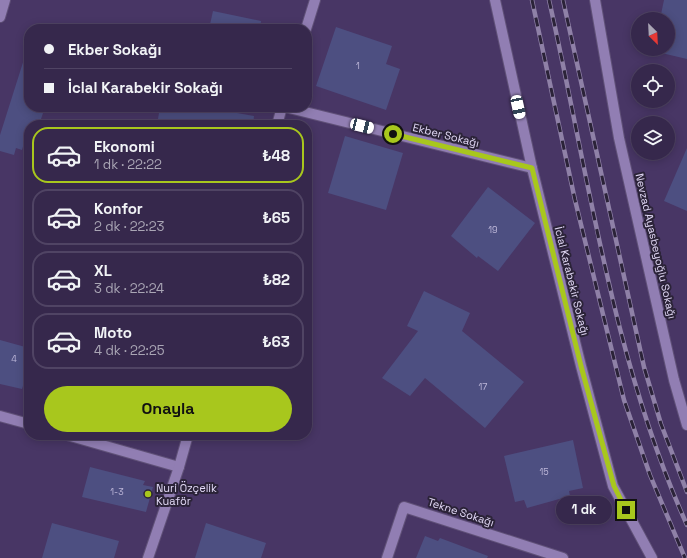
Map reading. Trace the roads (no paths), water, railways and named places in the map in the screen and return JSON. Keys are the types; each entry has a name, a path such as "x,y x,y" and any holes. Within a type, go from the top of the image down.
{"street":[{"path":"0,17 5,0"},
{"path":"308,24 315,0"},
{"name":"İclal Karabekir Sokağı","path":"495,0 532,168 581,366 614,486 652,558"},
{"name":"Nevzad Ayasbeyoğlu Sokağı","path":"595,0 619,138 674,380 687,425"},
{"name":"Ekber Sokağı","path":"304,112 532,168"},
{"path":"0,416 24,423"},
{"path":"84,440 179,467"},
{"path":"148,558 187,440"},
{"name":"Tekne Sokağı","path":"387,558 404,506 563,558"}],"railway":[{"path":"532,0 575,200 624,400 650,475 685,558"},
{"path":"549,0 590,200 621,332 639,398 661,462 687,525"},
{"path":"563,0 644,367 661,424 687,492"}],"place":[{"name":"Nuri Özçelik Kuaför","path":"148,494"}]}
